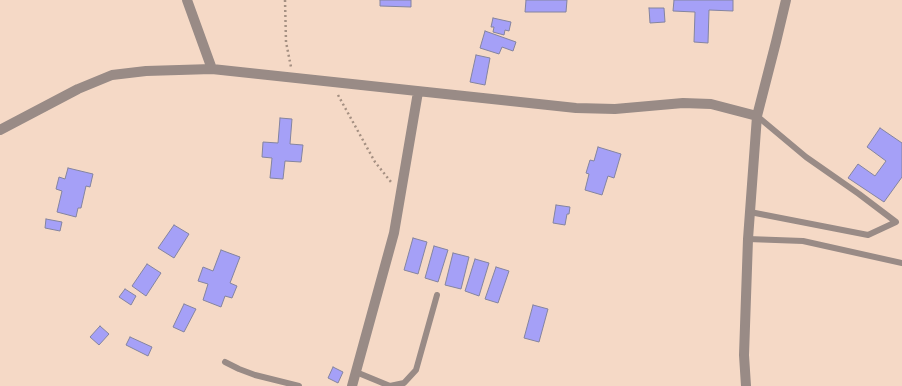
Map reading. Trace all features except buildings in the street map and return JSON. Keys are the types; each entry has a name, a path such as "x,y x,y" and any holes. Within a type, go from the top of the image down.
{"street":[{"path":"186,0 212,69"},
{"path":"746,386 744,355 748,239 757,116 786,0"},
{"path":"0,130 78,89 112,75 146,71 212,69 576,108 615,109 683,103 711,104 757,116"},
{"path":"352,386 394,233 418,92"}],"lane":[{"path":"750,212 868,235 896,222 806,157 757,116"},
{"path":"748,239 803,240 902,263"},
{"path":"356,372 390,386 404,383 416,370 437,295"},
{"path":"224,362 239,370 298,386"}],"path":[{"path":"285,0 286,42 294,78"},
{"path":"331,82 375,162 401,193"}]}
